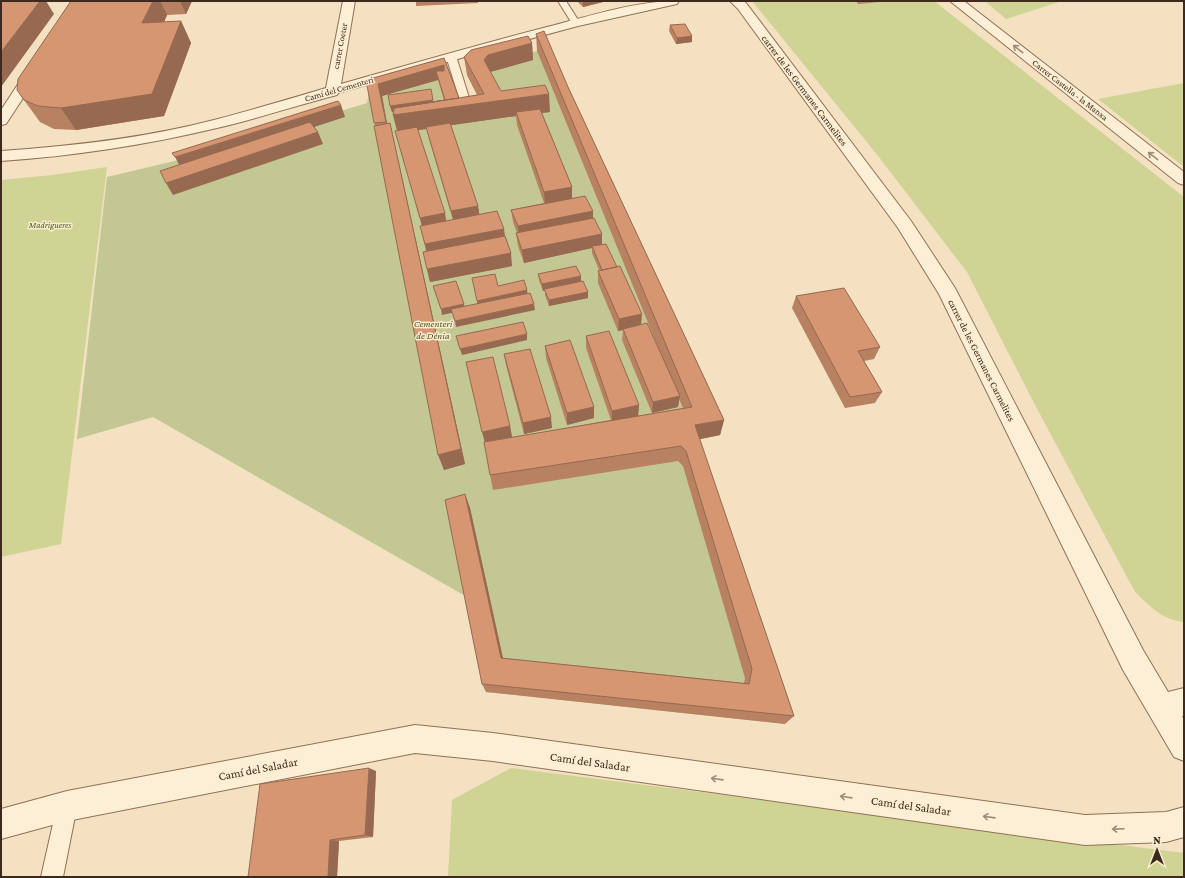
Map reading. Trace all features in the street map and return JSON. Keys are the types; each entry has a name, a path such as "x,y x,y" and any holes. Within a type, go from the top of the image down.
{"street":[{"name":"carrer Coeter","path":"332,92 349,1"},
{"name":"Camí del Cementeri","path":"1,156 74,149 162,135 216,124 332,92 451,56 576,23 673,1"},
{"name":"carrer de les Germanes Carmelites","path":"736,1 747,12 905,225 942,282 1133,660 1172,705 1184,747"},
{"name":"Carrer Castella - la Manxa","path":"956,1 1184,180"},
{"path":"1,121 41,61"},
{"name":"Camí del Saladar","path":"1,824 67,806 415,739 493,747 1086,830 1166,827 1184,822"}],"lane":[{"path":"562,1 576,23"},
{"path":"451,56 466,104"},
{"path":"52,877 67,806"}],"green space":[{"path":"752,1 934,1 1184,197 1184,622 1169,618 1157,612 1135,592 1034,403 967,272 875,152"},
{"path":"985,1 1062,1 1006,19"},
{"name":"Cementeri de Dénia","path":"545,48 569,105 720,435 691,441 785,724 486,692 467,597 153,417 77,439 107,177 183,159 367,103 369,93 446,71 464,115 486,111 467,75"},
{"path":"1184,83 1184,167 1098,99"},
{"name":"Madrigueres","path":"107,167 61,544 1,557 1,180 53,175"},
{"path":"511,768 1184,853 1184,877 448,877 452,800"}],"building":[{"path":"1,1 40,1 1,52"},
{"path":"71,1 153,1 142,23 181,21 152,94 61,108 38,106 24,100 17,90 18,79"},
{"path":"685,24 692,36 677,38 670,25"},
{"path":"544,31 568,87 724,420 695,425 794,716 482,684 445,500 465,494 501,658 749,684 752,669 686,451 681,446 490,475 484,442 692,407 536,34"},
{"path":"528,36 532,43 488,55 484,60 501,91 545,85 549,94 393,115 394,108 484,94 464,57 471,50"},
{"path":"444,58 459,98 394,108 445,100 436,71 444,71 444,65 378,84 386,122 374,123 366,80"},
{"path":"431,89 433,100 390,106 388,95"},
{"path":"338,101 341,105 175,157 172,153"},
{"path":"540,109 572,187 544,192 516,112"},
{"path":"310,122 318,132 166,183 160,171"},
{"path":"390,123 461,449 438,455 374,126"},
{"path":"450,123 478,206 451,211 426,127"},
{"path":"417,127 445,213 420,218 395,131"},
{"path":"585,196 593,211 518,226 511,210"},
{"path":"497,211 504,229 425,244 420,226"},
{"path":"594,218 602,234 522,250 516,233"},
{"path":"505,236 511,253 427,269 423,252"},
{"path":"606,244 617,267 602,270 592,246"},
{"path":"576,266 581,276 542,284 538,274"},
{"path":"620,266 642,314 619,319 598,271"},
{"path":"495,274 498,286 524,280 527,290 477,301 472,278"},
{"path":"456,281 464,304 441,309 433,286"},
{"path":"583,281 588,292 549,300 544,289"},
{"path":"844,288 880,347 858,351 882,392 850,397 796,296"},
{"path":"530,293 534,304 455,321 451,309"},
{"path":"523,322 527,334 460,349 456,336"},
{"path":"647,323 680,396 653,402 623,329"},
{"path":"609,331 639,405 612,411 586,336"},
{"path":"570,340 594,407 567,413 545,346"},
{"path":"530,349 551,417 523,423 504,354"},
{"path":"493,357 510,426 482,432 466,362"},
{"path":"369,768 365,835 330,840 328,877 248,877 260,784"}]}
